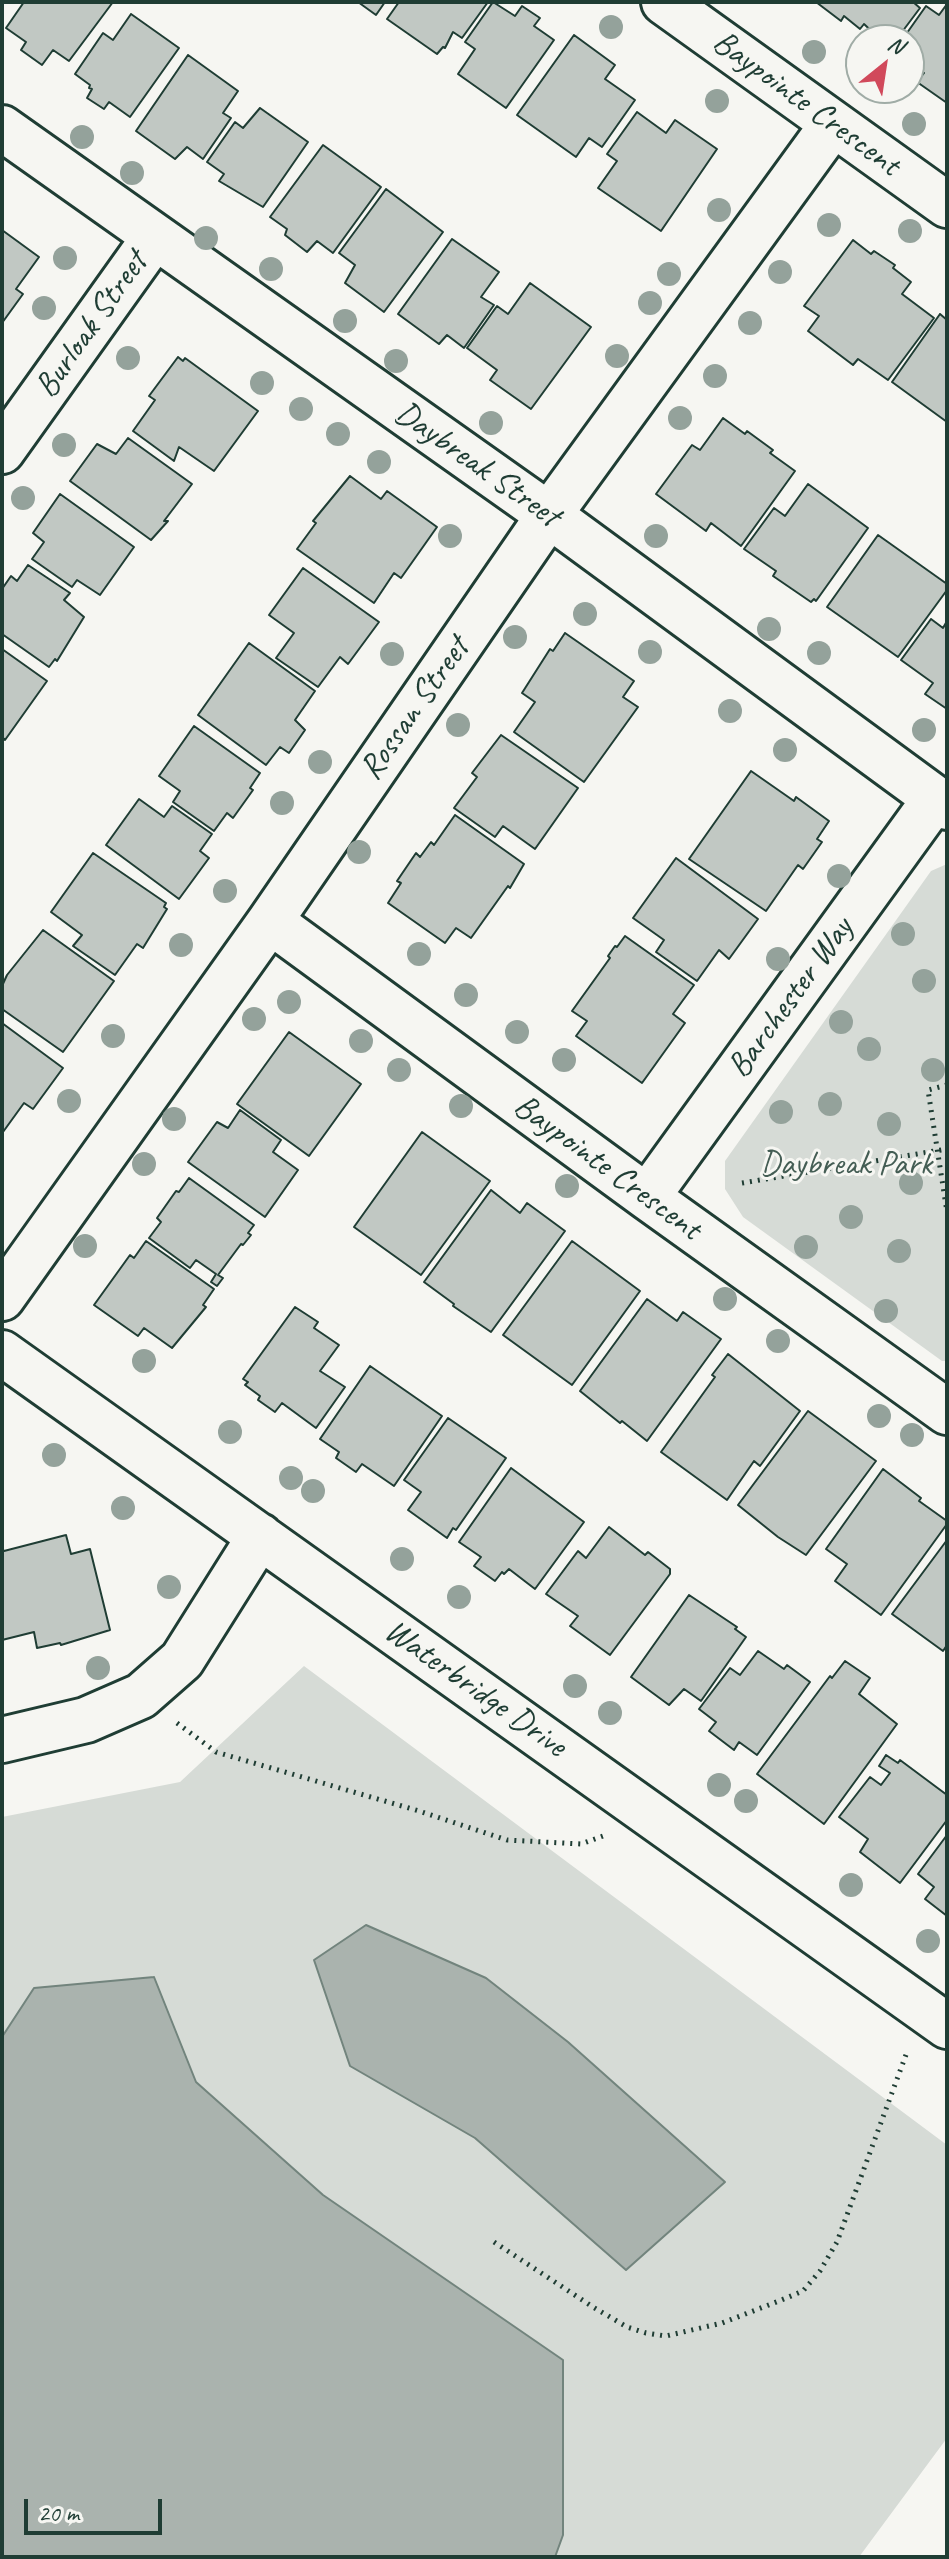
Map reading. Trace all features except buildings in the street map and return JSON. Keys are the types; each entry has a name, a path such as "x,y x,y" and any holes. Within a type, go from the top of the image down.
{"street":[{"name":"Baypointe Crescent","path":"664,2 947,205"},
{"name":"Rossan Street","path":"2,1298 270,921 549,515 833,124"},
{"name":"Daybreak Street","path":"2,128 549,515 941,803"},
{"name":"Burloak Street","path":"2,451 154,238"},
{"name":"Barchester Way","path":"647,1197 941,803"},
{"name":"Baypointe Crescent","path":"270,921 947,1412"},
{"name":"Waterbridge Drive","path":"2,1353 937,2019"},
{"path":"2,1740 86,1720 141,1696 182,1660 260,1536"}],"path":[{"path":"947,1085 928,1090 947,1212"},
{"path":"742,1183 947,1149"},
{"path":"141,1696 216,1752 507,1840 581,1844 653,1817"},
{"path":"494,2242 593,2307 627,2327 646,2333 666,2336 722,2323 803,2291 820,2271 837,2242 891,2089 937,2019"}],"green space":[{"name":"Daybreak Park","path":"947,864 947,1361 942,1361 743,1217 725,1189 725,1161 931,871"},
{"path":"304,1666 947,2145 947,2438 859,2557 555,2557 563,2535 562,2360 323,2195 196,2082 154,1977 2,2037 2,1817 180,1782","holes":["486,1978 568,2042 724,2182 626,2270 475,2138 350,2066"]}],"shaded area":[{"path":"366,1925 486,1978 568,2042 725,2182 626,2270 475,2138 350,2066 314,1960"},
{"path":"154,1977 196,2082 323,2195 563,2360 563,2535 555,2557 2,2557 2,2037 34,1988"}]}
